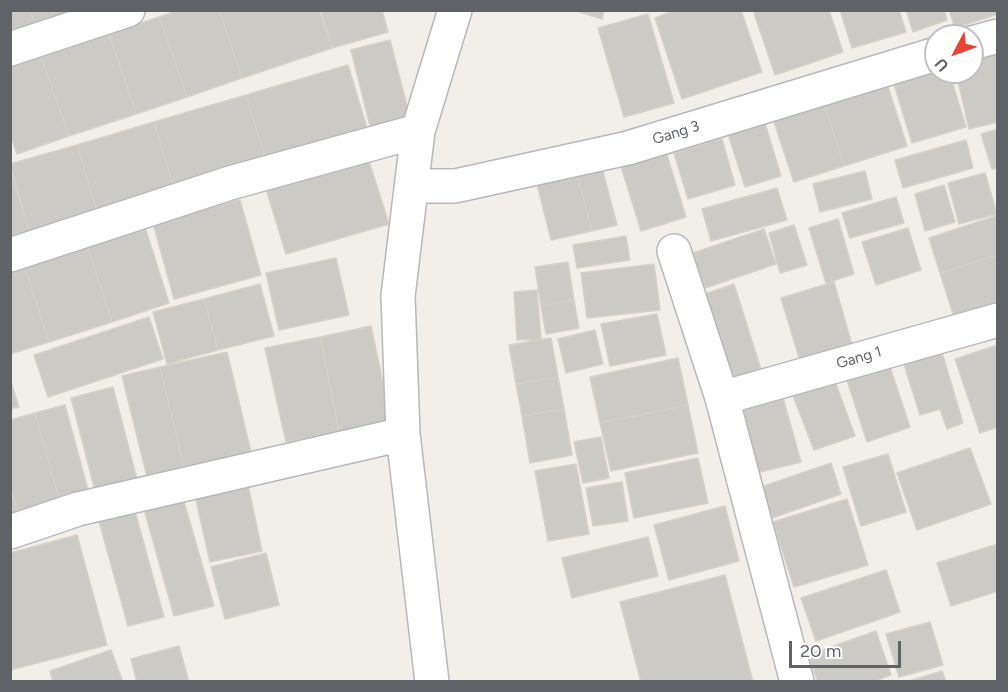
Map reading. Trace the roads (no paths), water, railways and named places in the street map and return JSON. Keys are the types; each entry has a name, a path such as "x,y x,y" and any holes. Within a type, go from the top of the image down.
{"street":[{"path":"10,49 128,10"},
{"path":"432,681 403,434 398,296 418,131 455,10"},
{"name":"Gang 3","path":"412,186 455,186 628,148 924,58"},
{"path":"10,255 230,183 418,131"},
{"path":"674,251 722,398 797,681"},
{"name":"Gang 1","path":"722,398 998,320"},
{"path":"10,532 78,509 403,434"}]}
